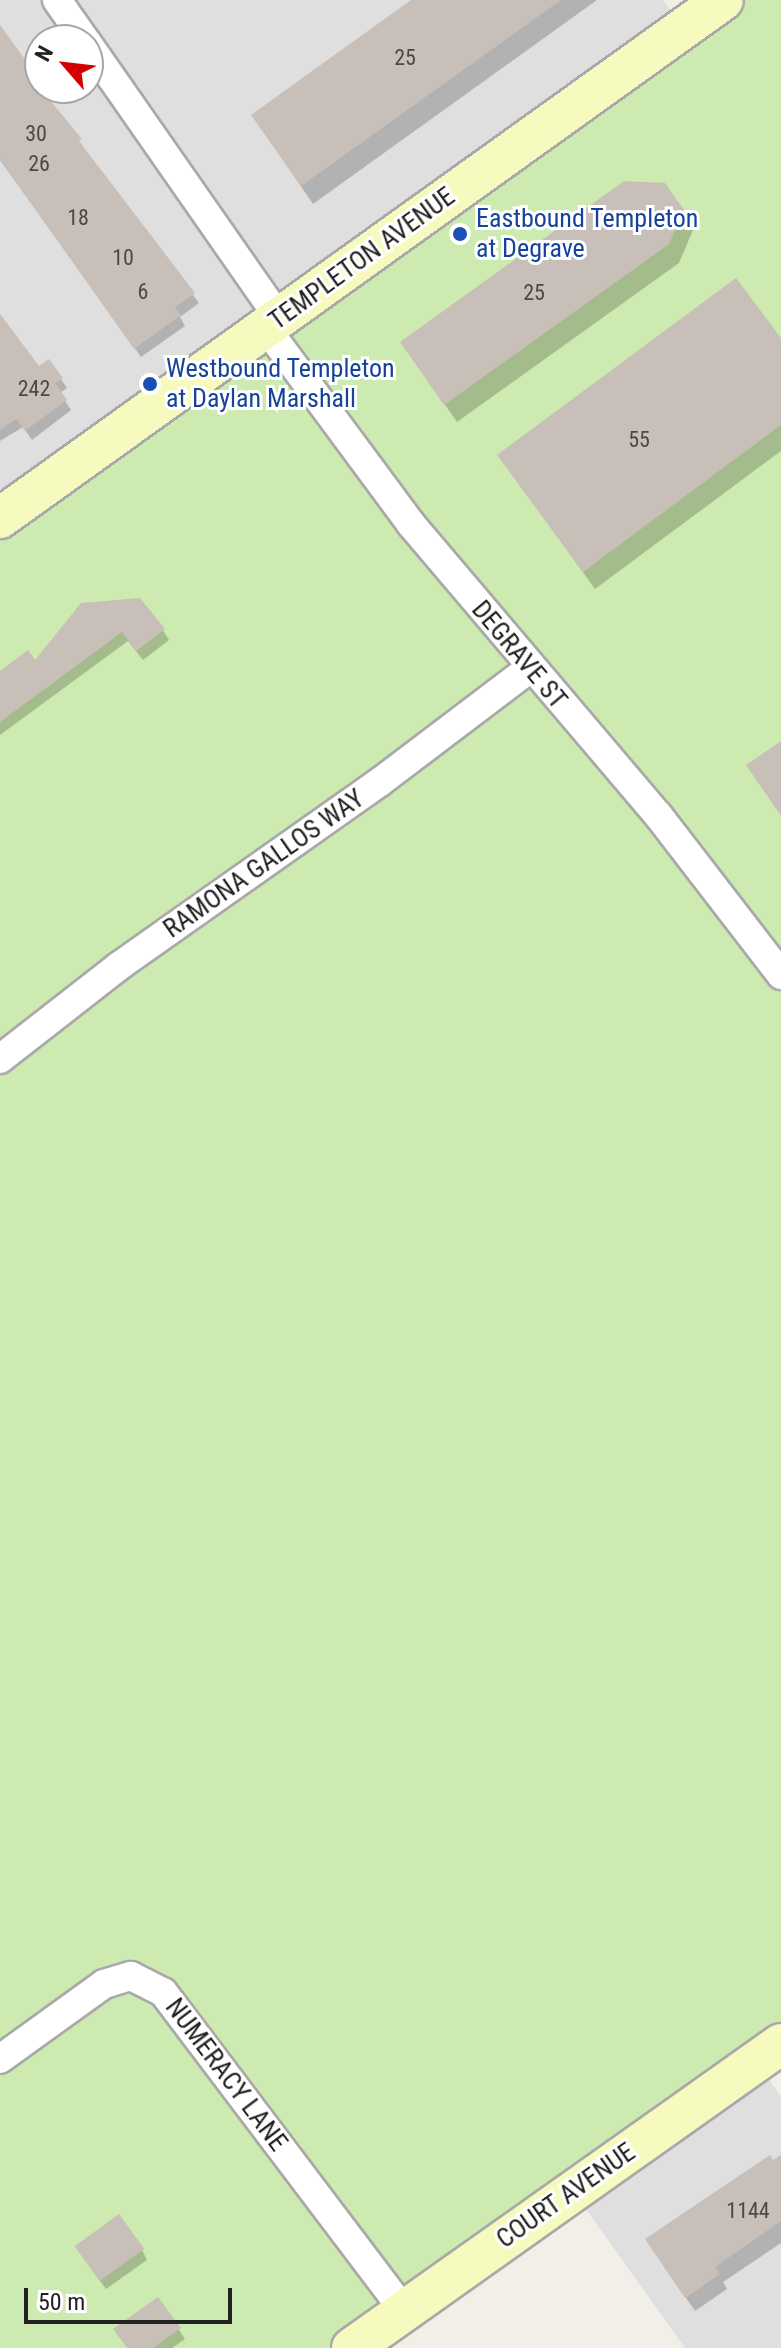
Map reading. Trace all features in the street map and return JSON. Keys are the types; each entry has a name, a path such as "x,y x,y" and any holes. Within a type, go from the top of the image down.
{"street":[{"name":"DEGRAVE ST","path":"57,0 74,24"},
{"name":"TEMPLETON AVENUE","path":"0,518 723,0"},
{"name":"DEGRAVE ST","path":"104,69 411,524 529,669 658,815 781,975"},
{"name":"RAMONA GALLOS WAY","path":"0,1059 119,966 380,782 529,669"},
{"name":"NUMERACY LANE","path":"0,2059 104,1984 131,1976 163,1992 404,2311"},
{"name":"COURT AVENUE","path":"352,2348 781,2044"}],"shaded area":[{"path":"0,0 663,0 684,28 268,303 0,492"},
{"path":"768,2078 781,2097 781,2348 685,2348 585,2208"}],"green space":[{"path":"723,0 781,0 781,2060 385,2348 0,2348 0,518"}],"building":[{"path":"411,0 561,0 301,186 251,115"},
{"path":"0,25 24,58 24,104 53,104 195,293 175,307 181,315 134,349 0,159"},
{"path":"624,181 665,183 684,210 669,244 444,405 400,342"},
{"path":"736,278 781,338 781,425 583,572 497,455"},
{"path":"0,314 39,366 49,359 63,378 55,383 67,400 25,431 16,419 0,430"},
{"path":"140,598 165,629 136,651 122,632 0,722 0,671 28,650 35,660 81,603"},
{"path":"781,741 781,816 746,765"},
{"path":"770,2155 773,2160 781,2155 781,2221 715,2267 720,2274 685,2298 645,2239"},
{"path":"119,2214 144,2249 100,2281 75,2246"},
{"path":"158,2297 181,2328 153,2348 127,2348 113,2329"}],"place":[{"name":"Eastbound Templeton at Degrave","path":"460,234"},
{"name":"Westbound Templeton at Daylan Marshall","path":"150,384"}]}
